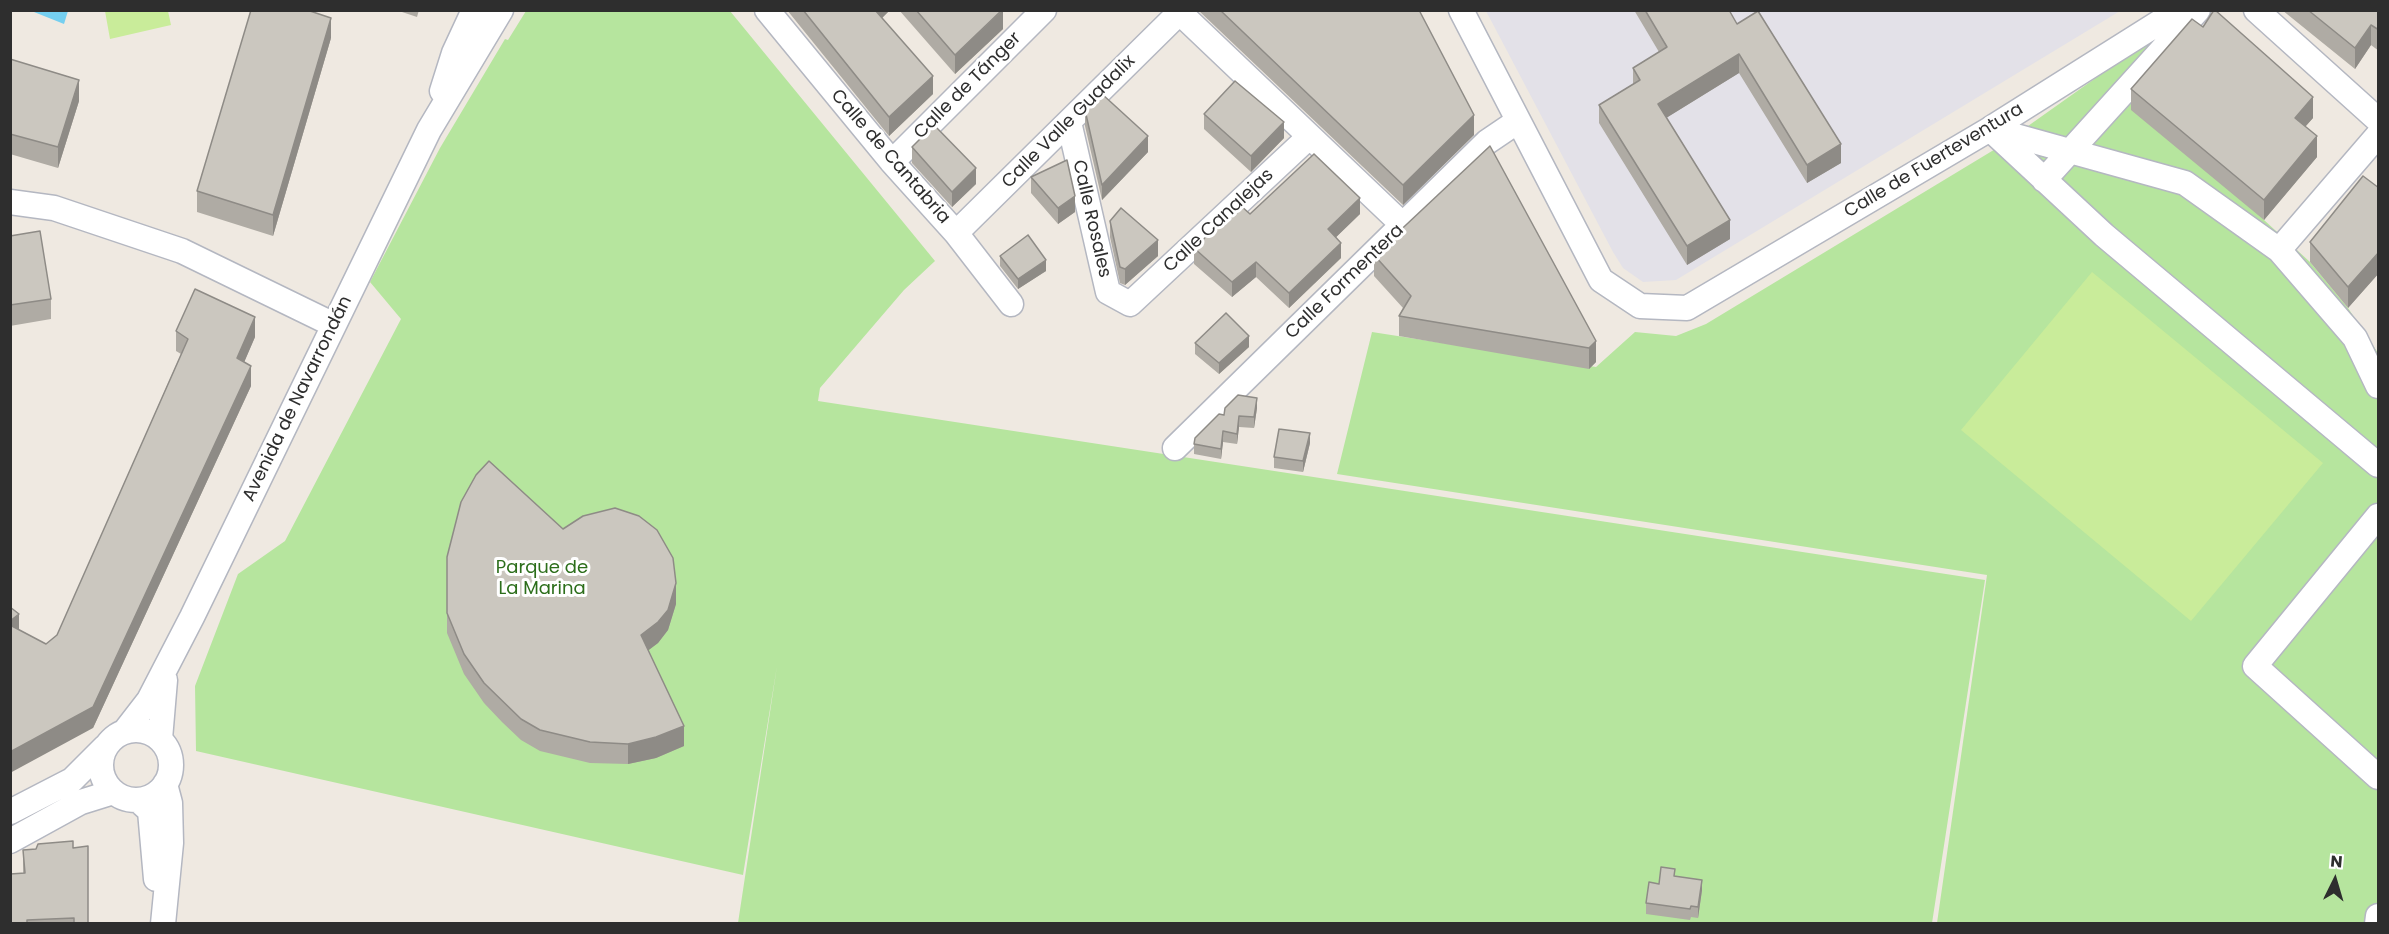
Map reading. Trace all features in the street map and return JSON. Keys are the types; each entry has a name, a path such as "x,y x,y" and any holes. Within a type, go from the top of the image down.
{"street":[{"name":"Avenida de Navarrondán","path":"429,130 454,53 474,10"},
{"name":"Avenida de Navarrondán","path":"125,731 149,700 166,668 429,130 501,10"},
{"name":"Calle de Cantabria","path":"767,10 892,162 956,233 1011,304"},
{"name":"Calle de Tánger","path":"892,162 1044,10"},
{"path":"1461,10 1518,121"},
{"name":"Calle de Fuerteventura","path":"1518,121 1601,280 1640,306 1687,308 1990,129 2179,10"},
{"path":"2044,180 2198,10"},
{"path":"2256,10 2379,120"},
{"path":"1179,11 1403,225"},
{"name":"Calle Valle Guadalix","path":"956,233 1179,11"},
{"name":"Calle Formentera","path":"1175,448 1487,142 1518,121"},
{"name":"Calle Rosales","path":"1069,122 1108,292 1130,304"},
{"path":"1990,129 2185,183 2279,250 2355,338 2379,386"},
{"path":"1990,129 2104,235 2379,465"},
{"path":"2279,250 2379,135"},
{"name":"Calle Canalejas","path":"1130,304 1309,137"},
{"path":"10,202 54,208 182,251 334,325"},
{"path":"2379,516 2255,666 2379,777"},
{"name":"Avenida de Navarrondán","path":"160,739 166,668"},
{"path":"10,812 72,780 112,738 125,731 140,730 160,739 171,762 165,784 153,796 138,800 124,798 113,792 104,779 100,765 105,747"},
{"path":"161,924 171,843 170,803 165,784"},
{"path":"10,841 81,802 113,792"},
{"path":"138,800 150,811 161,924"},
{"path":"2377,924 2379,916"}],"shaded area":[{"path":"1486,11 2120,11 1676,280 1643,282 1623,268 1613,252"}],"green space":[{"path":"105,11 168,11 171,25 110,39"},
{"name":"Parque de La Marina","path":"526,11 730,11 935,261 904,290 820,388 818,401 1985,580 1932,923 738,923 777,666 743,875 196,751 195,686 238,574 285,541 401,319 370,282 440,148 505,39 508,40"},
{"path":"2169,26 2264,220 2310,262 2348,308 2378,353 2378,923 1937,923 1987,575 1337,474 1372,332 1596,367 1635,332 1676,336 1706,324 1997,148"},
{"path":"2092,272 2323,463 2191,621 1961,430"}],"water":[{"path":"29,10 68,10 68,11 64,24"}],"building":[{"path":"251,10 307,10 331,18 273,215 197,191"},
{"path":"803,10 875,10 933,76 889,117"},
{"path":"916,10 1002,10 955,55"},
{"path":"1220,10 1419,10 1474,115 1403,185"},
{"path":"1645,10 1729,10 1737,24 1758,11 1841,144 1807,165 1739,54 1658,104 1730,220 1687,246 1599,105 1640,80 1633,68 1667,47"},
{"path":"2214,10 2313,97 2295,118 2317,136 2264,200 2131,89 2192,19 2203,27"},
{"path":"2308,10 2379,10 2379,30 2371,25 2355,48"},
{"path":"10,59 79,80 58,147 10,134"},
{"path":"1235,81 1284,122 1251,156 1204,114"},
{"path":"1102,94 1148,136 1102,185 1085,110"},
{"path":"934,125 976,168 952,192 912,147"},
{"path":"1490,146 1596,341 1589,348 1399,316 1411,296 1374,255"},
{"path":"1314,154 1360,198 1328,229 1341,243 1289,293 1256,262 1232,282 1194,248 1240,205 1250,214"},
{"path":"1067,160 1075,196 1058,208 1031,177"},
{"path":"2363,176 2379,188 2379,252 2348,287 2310,242"},
{"path":"1121,208 1158,240 1125,269 1120,267 1110,221"},
{"path":"40,231 51,299 10,305 10,236"},
{"path":"1028,235 1046,260 1018,279 1000,256"},
{"path":"195,289 255,317 237,358 251,366 93,707 10,752 10,625 46,644 57,635 188,339 176,331"},
{"path":"1226,313 1249,336 1219,363 1195,343"},
{"path":"1238,395 1257,398 1254,417 1239,416 1237,434 1223,431 1221,449 1194,444 1195,438 1219,414 1224,415 1225,408"},
{"path":"1279,429 1310,433 1303,461 1274,457"},
{"path":"489,461 563,529 583,516 615,508 639,516 657,530 673,558 676,583 668,610 658,622 641,635 684,726 656,737 628,744 590,742 540,730 521,719 484,683 464,654 447,613 447,557 461,502 476,475"},
{"path":"10,607 19,614 10,621"},
{"path":"73,841 73,848 88,846 88,924 74,924 74,918 27,920 27,924 10,924 10,874 25,873 23,850 36,849 38,844"},
{"path":"1661,867 1675,869 1674,876 1702,880 1698,907 1691,906 1690,909 1646,903 1649,882 1659,884"}]}
